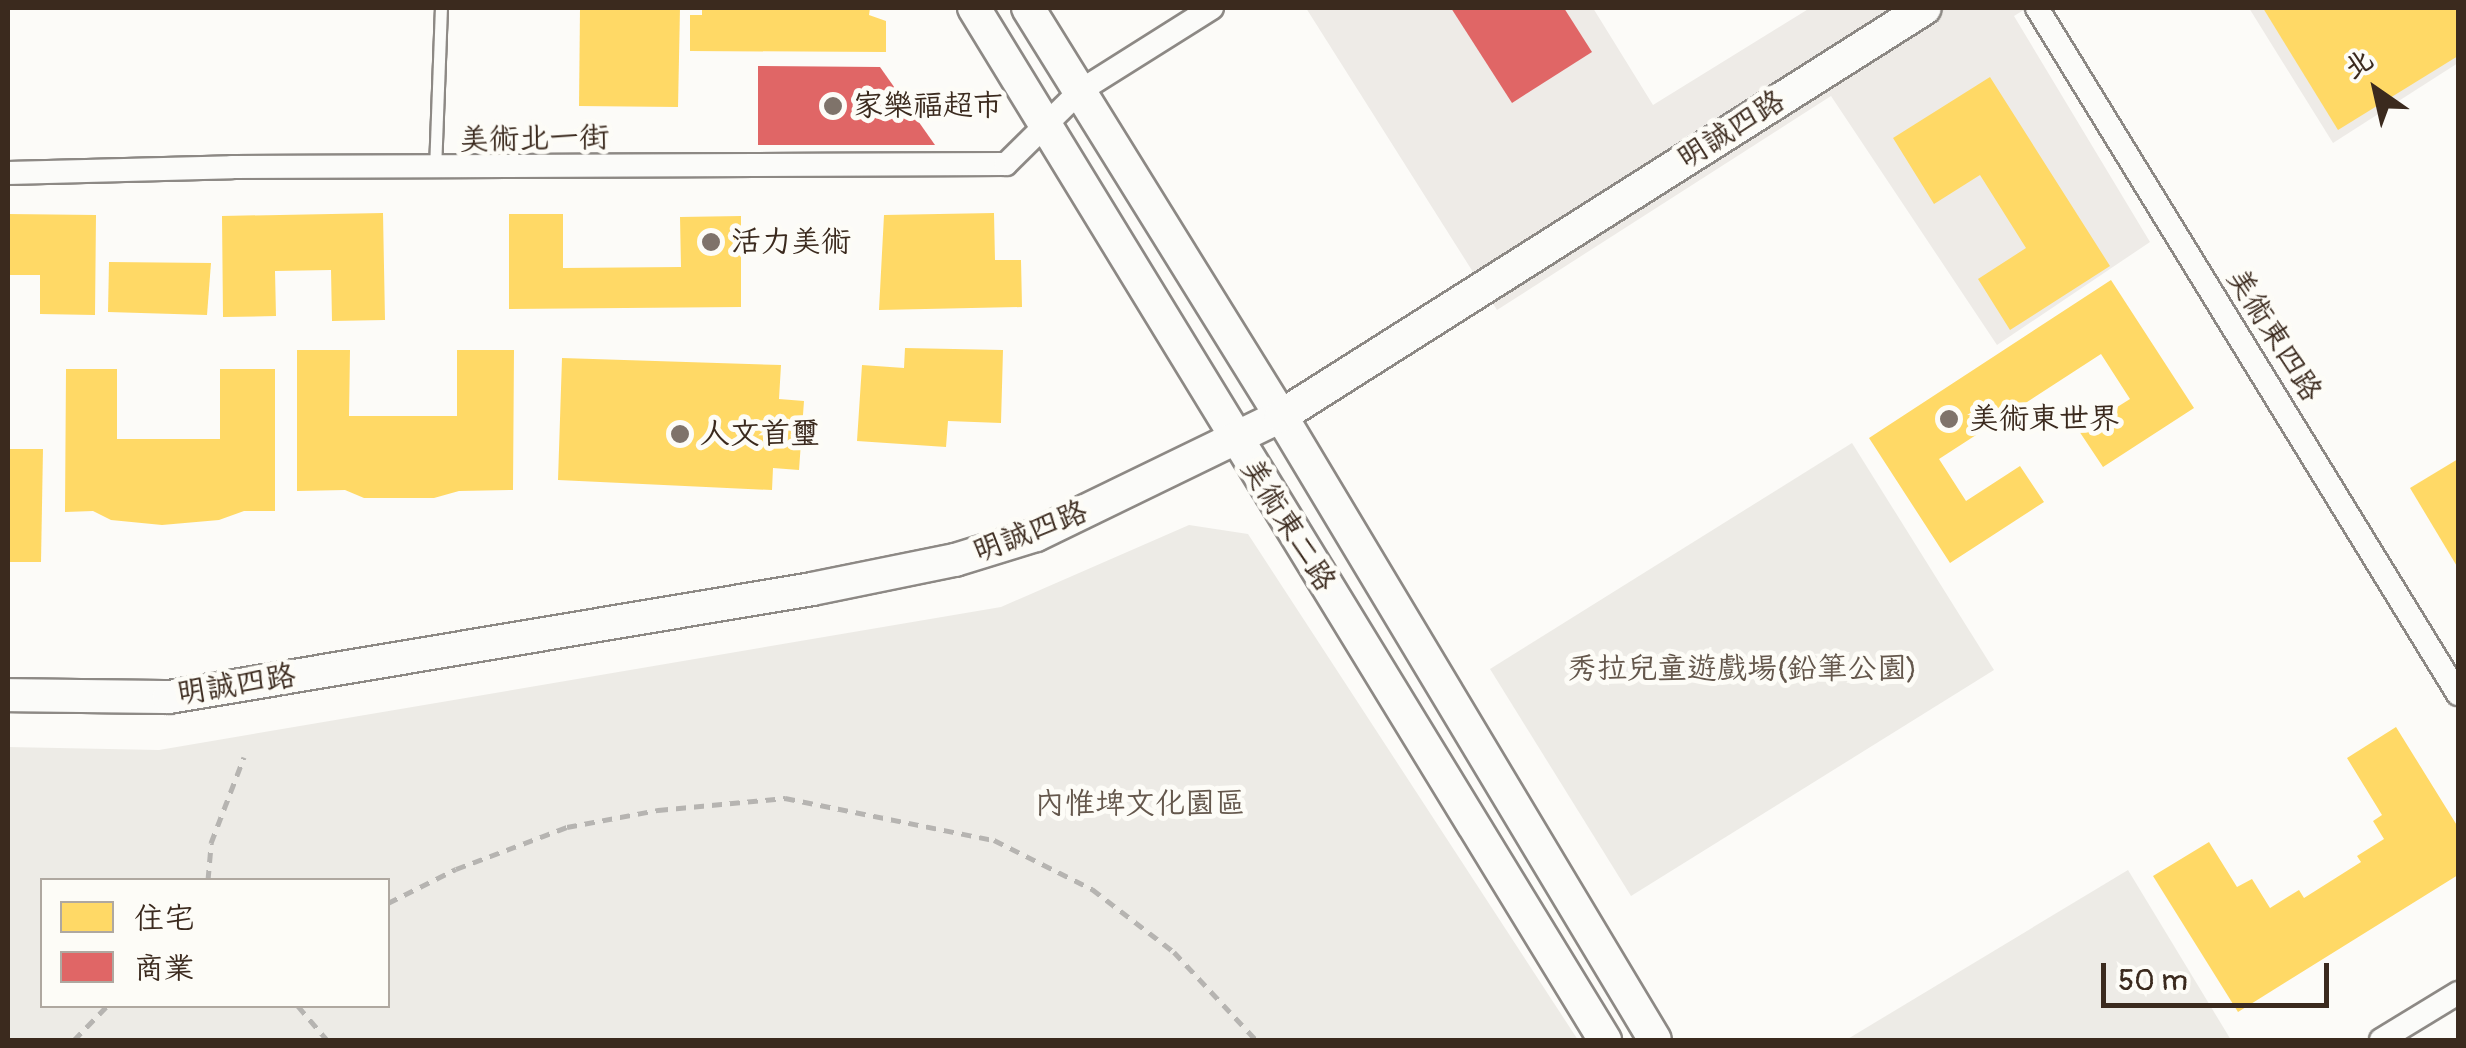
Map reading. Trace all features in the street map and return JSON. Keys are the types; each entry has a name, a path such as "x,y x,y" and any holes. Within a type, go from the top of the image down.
{"street":[{"name":"美術東二路","path":"974,8 1235,440 1606,1040"},
{"name":"美術東二路","path":"1028,8 1281,416 1656,1040"},
{"name":"美術北一街","path":"8,173 1006,164 1080,91 1212,8"},
{"name":"明誠四路","path":"8,696 169,697 812,589 955,560 1036,535 1281,416 1925,8"},
{"name":"美術東四路","path":"2038,8 2458,694"},
{"path":"2381,1040 2458,993"}],"lane":[{"path":"435,170 441,8"}],"path":[{"path":"208,878 211,843 244,757"},
{"path":"390,902 456,870 567,827 658,810 784,798 994,840 1092,889 1174,952 1256,1040"},
{"path":"74,1040 105,1008"},
{"path":"300,1008 326,1040"},
{"path":"86,1040 88,1028"}],"shaded area":[{"path":"1306,8 1593,8 1653,105 1810,8 2027,8 2014,16 2150,242 1997,345 1831,96 1497,310"},
{"path":"2249,8 2458,8 2458,63 2333,143"}],"green space":[{"name":"秀拉兒童遊戲場(鉛筆公園)","path":"1852,443 1994,670 1631,896 1490,669"},
{"name":"內惟埤文化園區","path":"1189,525 1248,534 1578,1040 8,1040 8,747 159,750 1001,607"},
{"path":"2128,870 2231,1040 1846,1040"}],"building: 住宅":[{"path":"580,8 680,8 678,107 579,106"},
{"path":"702,8 870,8 869,15 886,21 886,52 690,51 690,15 702,15"},
{"path":"2263,8 2458,8 2458,56 2338,130"},
{"path":"1990,77 2110,266 2010,330 1978,279 2026,248 1980,175 1934,204 1893,138"},
{"path":"383,213 385,320 332,321 331,270 275,271 276,316 223,317 222,216"},
{"path":"994,213 995,260 1021,260 1022,307 879,310 884,215"},
{"path":"8,214 96,215 95,315 40,314 40,275 8,275"},
{"name":"活力美術","path":"509,214 563,214 563,268 681,267 680,217 741,216 741,307 509,309"},
{"path":"109,262 211,263 207,315 108,312"},
{"name":"美術東世界","path":"2111,280 2194,408 2103,467 2079,431 2130,399 2101,354 1939,459 1966,501 2020,466 2044,502 1950,563 1869,438"},
{"path":"905,348 1003,350 1001,423 948,421 946,447 857,441 862,365 904,368"},
{"path":"297,350 350,350 349,416 457,416 457,350 514,350 513,490 459,491 434,498 364,498 345,490 297,491"},
{"name":"人文首璽","path":"562,358 781,365 779,399 804,401 799,470 773,468 772,490 558,480"},
{"path":"66,369 117,369 117,439 220,439 220,369 275,369 275,511 244,511 219,520 162,525 111,520 93,511 65,512"},
{"path":"8,449 43,449 41,562 8,562"},
{"path":"2458,459 2458,568 2410,488"},
{"path":"2396,727 2458,827 2458,875 2238,1012 2153,876 2209,842 2237,887 2252,879 2270,908 2299,890 2304,898 2361,862 2357,856 2384,839 2373,821 2382,815 2347,758"}],"building: 商業":[{"path":"1451,8 1564,8 1592,52 1512,103"},
{"name":"家樂福超市","path":"758,66 880,67 935,145 758,145"}],"place":[{"name":"家樂福超市","path":"833,106"},
{"name":"活力美術","path":"711,242"},
{"name":"美術東世界","path":"1949,419"},
{"name":"人文首璽","path":"680,434"}]}
